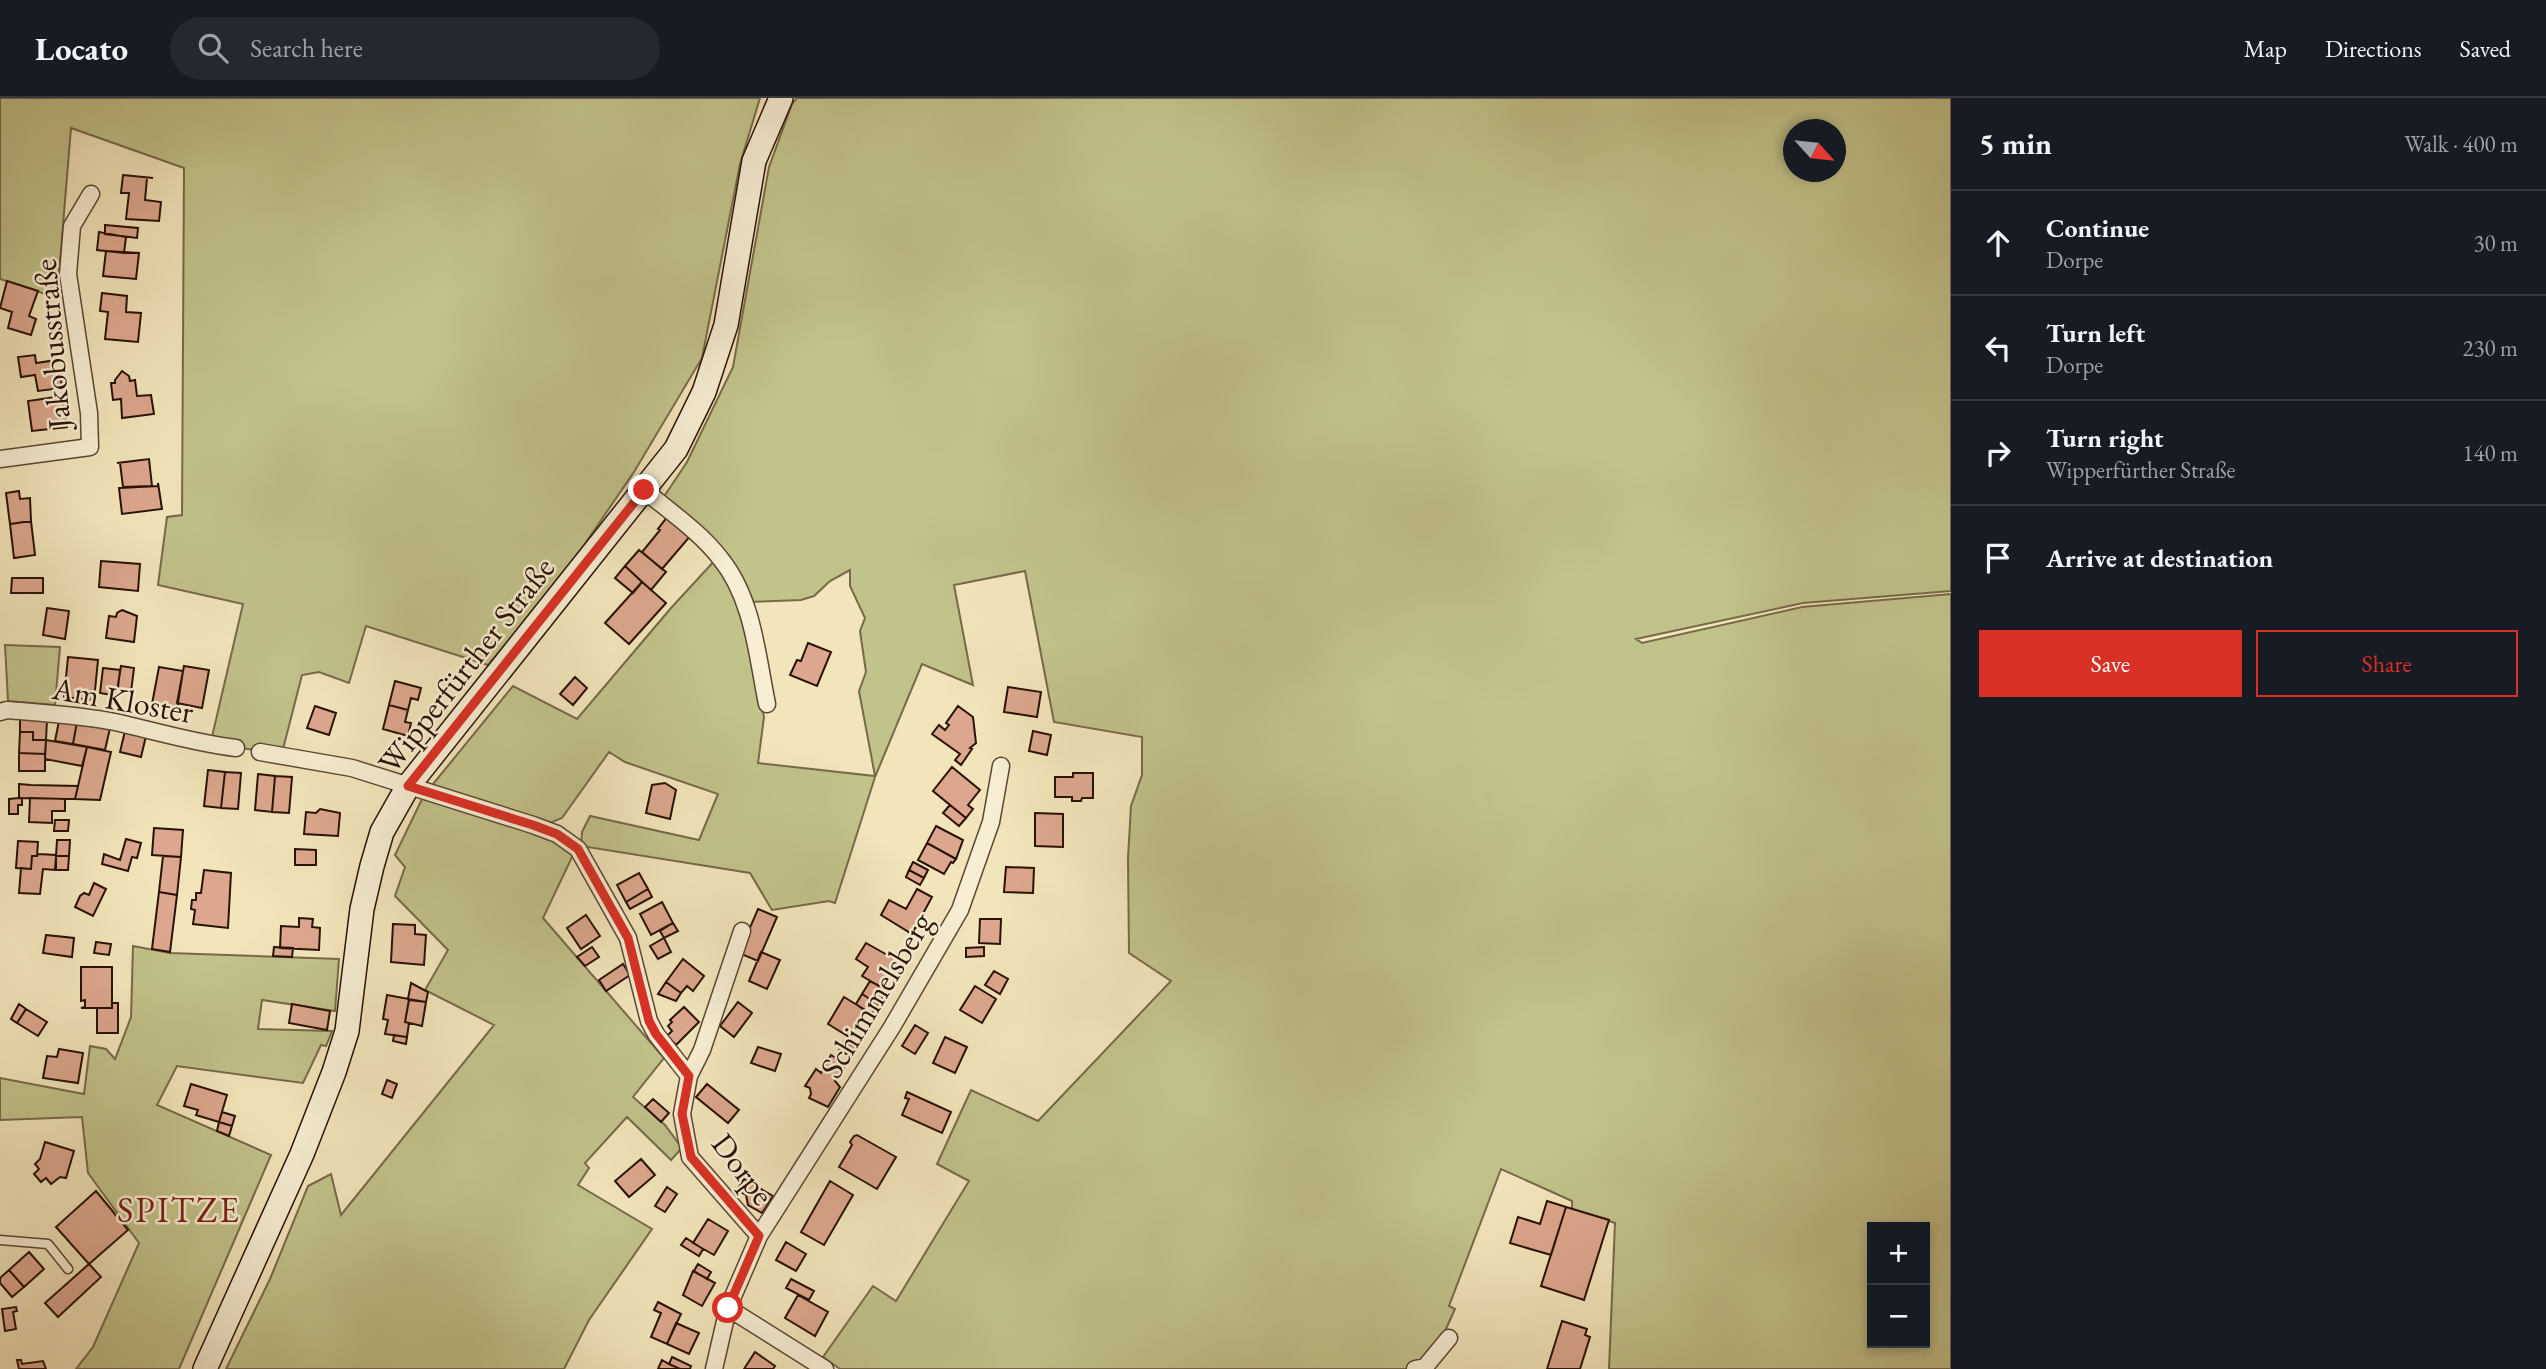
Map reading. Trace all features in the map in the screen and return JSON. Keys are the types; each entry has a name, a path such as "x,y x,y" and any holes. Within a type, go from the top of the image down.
{"main road":[{"name":"Wipperfürther Straße","path":"205,1369 302,1154 334,1072 347,1031 362,909 382,832 408,786 676,449 704,392 726,325 754,161 781,98"}],"street":[{"name":"Jakobusstraße","path":"0,459 90,447 89,413 68,274 72,226 91,194"},
{"path":"644,490 711,548 727,567 746,601 767,704"},
{"name":"Am Kloster","path":"0,712 7,710 59,714 112,722 198,743 236,748"},
{"path":"260,752 352,768 533,825 557,834 578,849 628,938 649,1021 689,1076"},
{"name":"Schimmelsberg","path":"759,1236 892,1027 960,910 991,822 1001,766"},
{"name":"Dorpe","path":"715,1369 728,1308 759,1236 691,1157 682,1114 689,1076 702,1051 742,931"},
{"path":"728,1308 825,1369"},
{"path":"1416,1369 1425,1367 1449,1338"}],"lane":[{"path":"0,1240 48,1244 68,1269"}],"green space":[{"path":"0,98 760,98 740,164 702,358 634,472 554,589 488,665 366,626 349,683 319,672 302,675 282,753 211,741 243,604 158,585 167,517 182,515 184,168 71,128 57,298 0,279"},
{"path":"797,98 1951,98 1951,591 1803,603 1636,639 1642,643 1802,607 1951,594 1951,1369 1609,1369 1615,1223 1572,1209 1572,1201 1501,1169 1449,1306 1455,1309 1428,1369 840,1369 823,1357 873,1286 896,1301 969,1181 937,1164 971,1090 1038,1121 1171,981 1129,953 1128,858 1131,806 1142,775 1142,737 1054,722 1025,571 954,585 973,685 922,664 875,777 835,903 829,901 772,910 750,873 581,846 582,832 590,816 699,840 718,794 625,762 609,752 562,818 550,823 429,789 513,686 577,719 717,558 742,601 764,717 758,763 875,776 859,691 866,672 860,631 865,618 850,586 850,570 830,581 814,596 801,600 748,602 722,554 663,498 687,462 733,367 769,167 792,104"},
{"path":"5,645 60,647 55,705 8,701"},
{"path":"423,797 529,827 574,853 543,918 664,1058 633,1097 665,1125 682,1148 671,1160 627,1117 585,1163 589,1168 578,1185 652,1229 589,1320 564,1369 226,1369 270,1279 308,1186 331,1174 341,1215 494,1025 425,990 448,950 395,896 405,867 395,855"},
{"path":"133,946 170,953 339,959 335,1011 262,1000 258,1029 332,1031 326,1046 321,1045 303,1083 177,1066 157,1105 271,1155 179,1369 76,1369 93,1347 139,1243 88,1173 82,1117 0,1120 0,1078 84,1094 90,1046 106,1049 115,1059 131,1017"}],"building":[{"path":"123,175 153,178 147,178 145,200 161,202 159,221 126,219 129,193 121,193"},
{"path":"105,225 138,228 137,238 105,234"},
{"path":"99,232 126,237 124,253 97,250"},
{"path":"106,251 139,253 136,279 103,276"},
{"path":"7,281 38,291 29,316 36,319 31,335 8,328 12,312 0,308"},
{"path":"102,293 127,296 126,312 141,313 138,342 105,339 108,312 100,311"},
{"path":"35,355 36,363 50,361 52,372 60,371 62,388 38,391 35,375 21,377 18,357"},
{"path":"122,371 129,376 130,381 135,380 137,396 151,395 154,414 122,418 121,399 113,400 111,383 115,383"},
{"path":"63,396 67,427 32,431 28,401"},
{"path":"149,459 152,486 123,487 120,463 117,463"},
{"path":"158,483 162,509 122,514 119,488 158,486"},
{"path":"19,491 20,499 30,498 31,521 10,524 6,493"},
{"path":"668,516 692,534 662,569 642,552"},
{"path":"31,521 35,555 14,558 10,524"},
{"path":"639,550 666,572 651,590 625,566"},
{"path":"101,561 140,564 138,591 99,587"},
{"path":"625,566 642,582 633,593 615,578"},
{"path":"12,578 43,578 43,593 11,593"},
{"path":"642,582 666,603 629,644 605,623"},
{"path":"47,608 69,611 65,639 43,635"},
{"path":"122,610 137,616 134,642 106,638 109,616 116,617"},
{"path":"808,643 831,652 817,686 790,675 797,660 801,661"},
{"path":"68,657 98,660 94,700 64,697"},
{"path":"121,666 134,668 131,692 117,691"},
{"path":"184,666 209,670 202,708 177,703"},
{"path":"159,667 183,671 177,709 152,704"},
{"path":"103,668 120,670 117,696 100,693"},
{"path":"575,677 587,688 573,705 560,694"},
{"path":"395,681 421,688 418,700 411,698 408,710 389,705"},
{"path":"1008,687 1041,692 1037,717 1004,712"},
{"path":"389,705 408,710 405,722 411,723 408,736 383,729"},
{"path":"315,706 336,713 329,735 307,728"},
{"path":"958,706 973,717 976,743 970,748 972,749 961,765 955,760 960,754 932,734 939,725 945,730 949,725 946,723"},
{"path":"20,719 47,719 46,740 33,740 33,732 20,732"},
{"path":"59,721 77,722 73,744 55,741"},
{"path":"77,722 110,728 105,750 73,744"},
{"path":"125,731 146,736 141,757 120,752"},
{"path":"1033,731 1051,735 1047,755 1029,751"},
{"path":"20,732 33,732 33,740 46,740 45,754 19,753"},
{"path":"46,740 87,747 82,766 45,759"},
{"path":"87,747 111,752 100,800 75,799"},
{"path":"19,753 45,754 45,771 19,771"},
{"path":"952,767 980,790 968,805 973,809 966,818 933,791"},
{"path":"208,770 225,772 221,808 204,806"},
{"path":"225,772 241,773 238,809 221,808"},
{"path":"1073,773 1093,773 1093,798 1072,801 1072,797 1055,797 1055,777 1073,777"},
{"path":"258,774 275,776 272,812 255,810"},
{"path":"275,776 292,777 289,813 272,812"},
{"path":"665,783 676,790 670,819 646,813 652,785"},
{"path":"19,784 78,786 75,799 19,798"},
{"path":"22,798 22,805 18,805 18,814 9,814 9,799"},
{"path":"30,798 65,799 65,811 52,811 52,823 29,822"},
{"path":"950,805 966,818 959,826 943,813"},
{"path":"320,809 340,813 338,836 304,834 306,812 316,813"},
{"path":"1035,813 1063,814 1063,847 1035,846"},
{"path":"55,820 69,820 68,831 54,831"},
{"path":"936,826 963,840 956,859 927,843"},
{"path":"154,828 183,830 181,857 152,855"},
{"path":"126,839 141,843 137,858 132,857 128,871 102,864 104,854 120,860"},
{"path":"57,840 70,840 69,856 56,856"},
{"path":"18,841 38,842 37,856 32,856 31,869 16,868"},
{"path":"927,843 956,859 944,874 918,860"},
{"path":"295,849 316,850 316,865 295,865"},
{"path":"56,855 56,870 43,869 40,894 19,893 21,868 31,869 32,856"},
{"path":"56,856 69,856 68,870 55,870"},
{"path":"163,856 181,857 177,895 159,892"},
{"path":"913,862 928,870 924,878 909,870"},
{"path":"1006,867 1034,868 1033,893 1004,892"},
{"path":"204,870 231,873 228,928 193,924 195,910 191,909 192,900 196,900 196,893 201,893"},
{"path":"909,870 924,878 920,885 906,877"},
{"path":"639,873 648,889 626,902 617,885"},
{"path":"94,883 106,889 93,916 75,907 80,896 84,893 89,895"},
{"path":"648,889 652,897 630,909 626,902"},
{"path":"917,889 932,897 912,934 881,915 889,900 906,909"},
{"path":"159,892 177,895 170,952 152,949"},
{"path":"662,902 673,923 651,935 640,914"},
{"path":"758,909 777,917 758,961 739,953"},
{"path":"586,915 600,936 581,949 567,928"},
{"path":"299,918 313,919 312,927 320,928 319,950 280,948 281,926 299,927"},
{"path":"980,919 1001,919 1000,944 979,943"},
{"path":"673,923 678,931 664,938 660,931"},
{"path":"393,924 415,925 415,934 426,935 424,965 391,962"},
{"path":"46,935 74,938 72,957 43,953"},
{"path":"664,938 671,952 658,959 650,946"},
{"path":"96,942 111,944 109,955 94,953"},
{"path":"866,943 898,961 882,988 862,976 868,967 856,959"},
{"path":"274,947 293,948 292,957 273,956"},
{"path":"592,947 599,957 585,966 577,957"},
{"path":"984,947 984,956 966,957 966,948"},
{"path":"761,952 780,960 767,989 749,981"},
{"path":"683,959 704,976 693,991 687,986 681,993 666,982"},
{"path":"623,964 630,975 606,991 599,980"},
{"path":"81,967 112,967 112,1008 81,1008 85,1007 85,1000 81,1001"},
{"path":"994,971 1008,979 1000,994 985,985"},
{"path":"870,981 887,990 878,1004 862,994"},
{"path":"666,982 681,993 676,1001 658,994"},
{"path":"411,983 428,992 426,1002 408,999"},
{"path":"975,986 996,999 982,1023 960,1010"},
{"path":"862,994 878,1004 871,1015 856,1004"},
{"path":"387,995 409,999 405,1022 409,1023 407,1037 385,1034 388,1020 383,1019"},
{"path":"844,997 867,1011 851,1038 828,1024"},
{"path":"409,1000 426,1002 422,1026 405,1022"},
{"path":"738,1002 752,1013 734,1037 720,1026"},
{"path":"112,1003 118,1003 118,1033 97,1033 97,1008 112,1008"},
{"path":"19,1004 26,1009 17,1023 11,1019"},
{"path":"292,1004 330,1011 327,1030 289,1023"},
{"path":"684,1007 699,1022 676,1045 667,1036 672,1031 668,1026 672,1022 670,1020"},
{"path":"26,1009 47,1022 38,1036 17,1023"},
{"path":"915,1025 928,1033 915,1054 902,1046"},
{"path":"394,1035 407,1037 406,1044 393,1041"},
{"path":"945,1037 967,1047 955,1073 933,1063"},
{"path":"844,1041 857,1048 852,1057 839,1050"},
{"path":"758,1047 781,1054 775,1071 751,1063"},
{"path":"59,1049 83,1053 78,1083 43,1078 47,1056 57,1057"},
{"path":"831,1055 846,1064 835,1081 840,1087 828,1107 809,1098 810,1088 805,1086 816,1069 821,1073"},
{"path":"387,1080 397,1084 392,1098 382,1094"},
{"path":"191,1084 227,1095 219,1122 196,1115 198,1110 184,1106"},
{"path":"707,1084 739,1110 728,1123 696,1097"},
{"path":"907,1092 951,1112 942,1133 902,1115 909,1099 905,1098"},
{"path":"653,1099 669,1113 661,1122 645,1107"},
{"path":"222,1112 235,1116 232,1126 219,1122"},
{"path":"219,1122 232,1126 229,1136 217,1131"},
{"path":"857,1135 896,1157 877,1189 839,1167 852,1145 850,1142"},
{"path":"45,1142 74,1151 66,1178 60,1177 51,1184 46,1178 41,1182 34,1174 39,1169 35,1164 40,1159"},
{"path":"641,1159 655,1175 629,1197 615,1181"},
{"path":"744,1179 773,1196 762,1213 748,1205 746,1195 737,1190"},
{"path":"830,1181 853,1195 824,1245 801,1232"},
{"path":"667,1187 677,1194 665,1212 655,1206"},
{"path":"96,1191 128,1230 89,1264 56,1227"},
{"path":"1547,1201 1566,1207 1551,1255 1510,1243 1518,1217 1540,1224"},
{"path":"1566,1207 1609,1220 1584,1300 1541,1286"},
{"path":"708,1219 728,1231 714,1255 693,1243"},
{"path":"686,1238 703,1249 699,1256 681,1245"},
{"path":"786,1242 806,1254 796,1271 776,1260"},
{"path":"29,1252 44,1269 24,1287 9,1270"},
{"path":"89,1264 101,1277 58,1317 45,1303"},
{"path":"698,1264 711,1272 707,1279 694,1271"},
{"path":"9,1270 24,1287 12,1297 0,1283 0,1278"},
{"path":"693,1271 715,1283 702,1306 683,1295"},
{"path":"791,1279 814,1291 809,1300 786,1288"},
{"path":"798,1295 828,1312 815,1336 785,1318"},
{"path":"658,1302 681,1314 667,1344 651,1337 661,1313 654,1310"},
{"path":"16,1307 17,1311 13,1312 16,1329 5,1331 2,1309"},
{"path":"1562,1321 1587,1329 1585,1335 1590,1337 1580,1369 1547,1369"},
{"path":"676,1323 699,1333 689,1354 667,1344"},
{"path":"755,1352 775,1366 773,1369 744,1369"},
{"path":"672,1357 691,1366 690,1369 680,1369 669,1364"},
{"path":"17,1360 21,1360 22,1364 43,1361 46,1369 19,1369"},
{"path":"662,1360 669,1364 680,1369 658,1369"}],"district":[{"name":"SPITZE","path":"179,1210"}],"route":[{"path":"644,490 408,786 533,825 557,834 578,849 628,938 649,1021 689,1076 682,1114 691,1157 759,1236 728,1308"}]}
